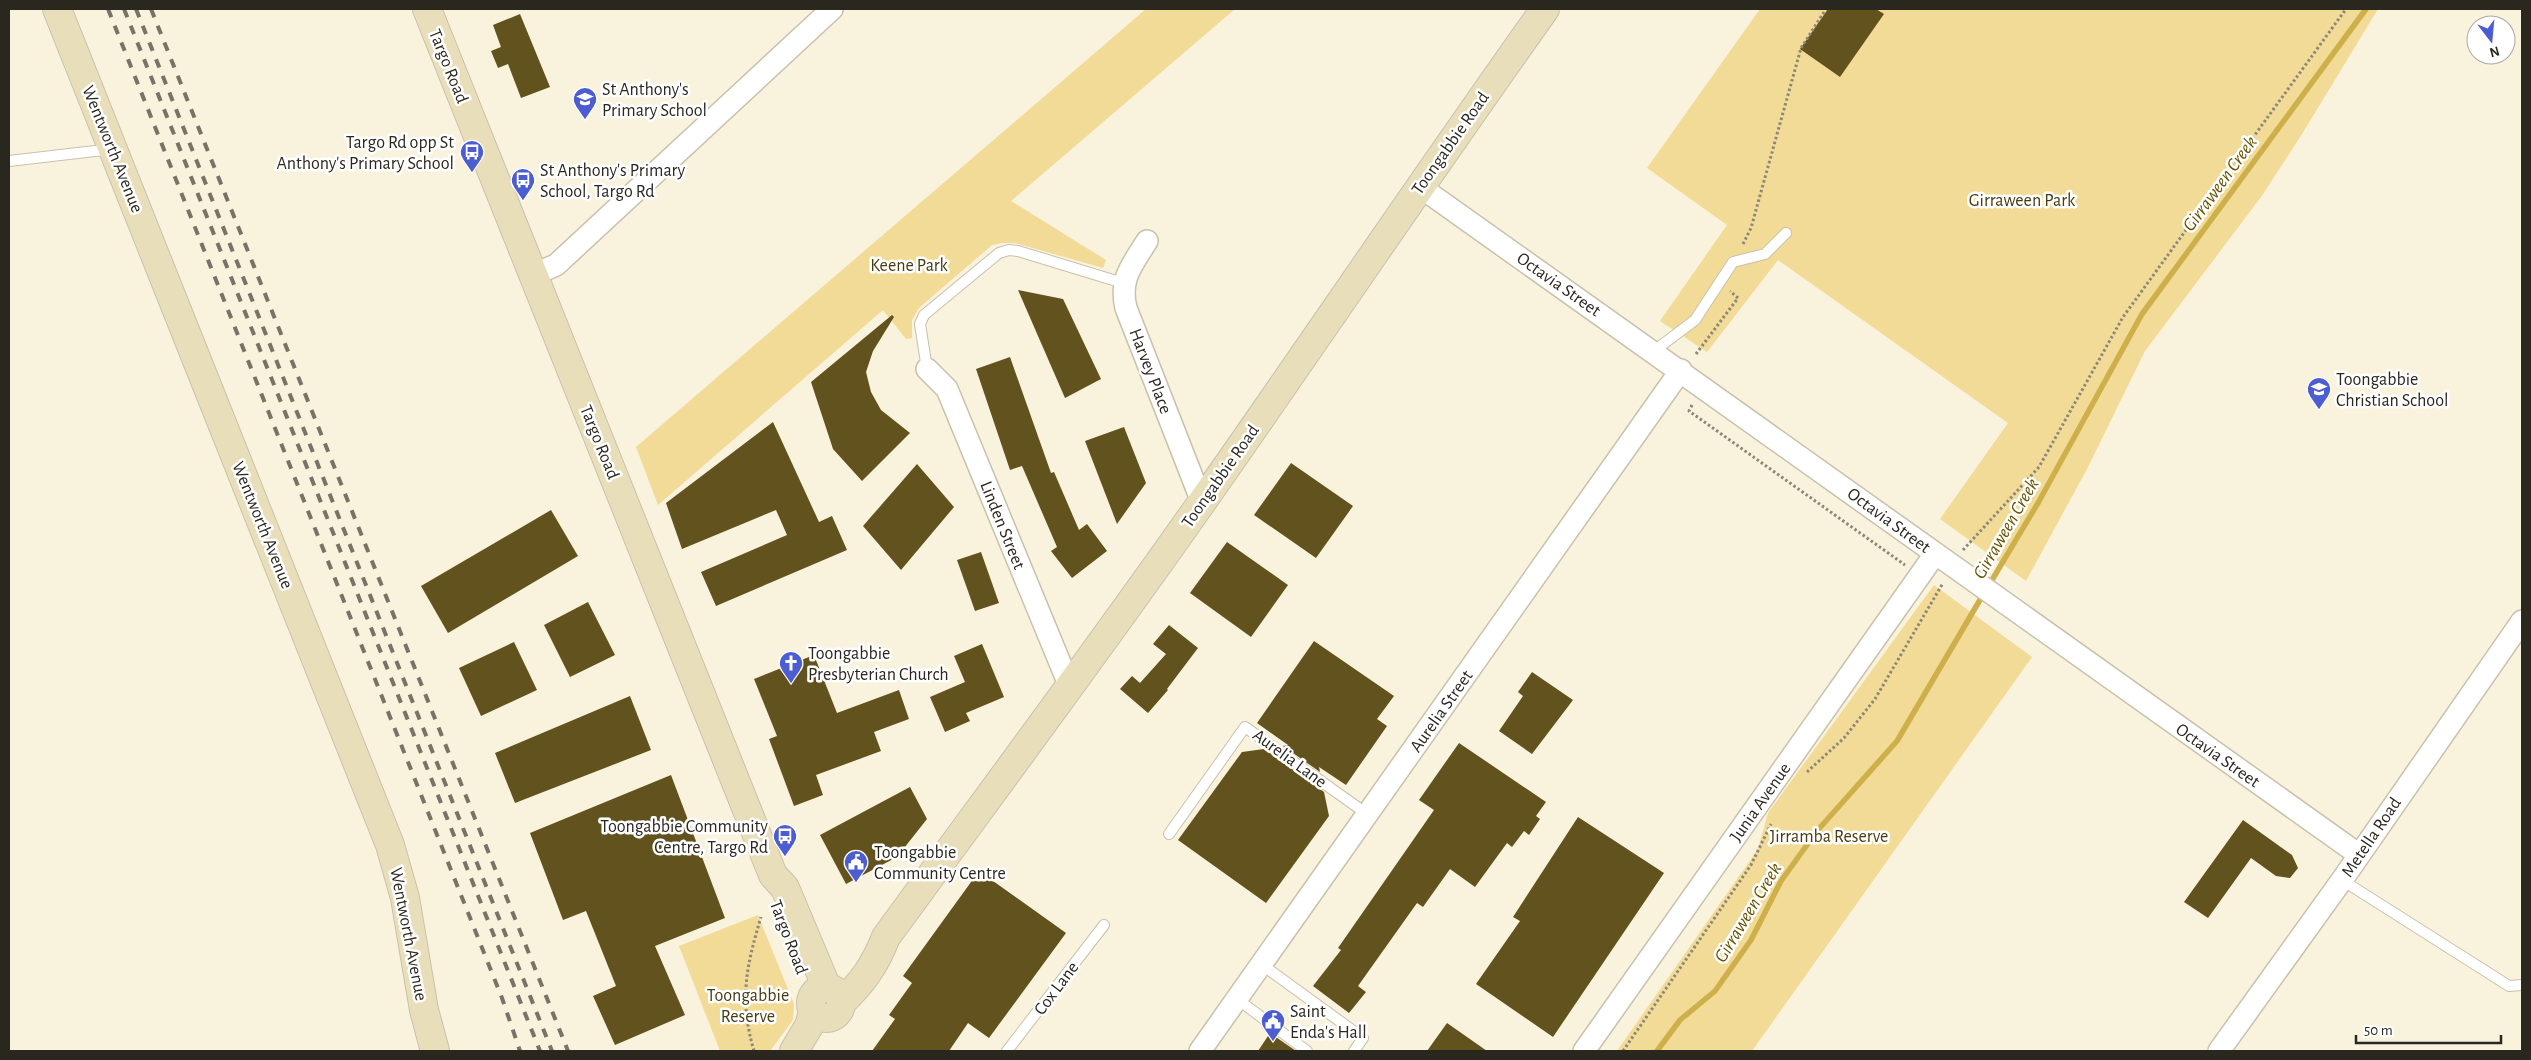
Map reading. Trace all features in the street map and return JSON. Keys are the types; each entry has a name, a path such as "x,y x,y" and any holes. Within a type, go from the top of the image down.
{"main road":[{"name":"Wentworth Avenue","path":"58,9 390,845 405,898 424,1010 435,1051"},
{"name":"Targo Road","path":"427,9 773,875 785,888 826,1001"},
{"name":"Toongabbie Road","path":"794,1051 826,1001 857,987 877,962 886,936 1070,687 1202,502 1419,186 1545,9"},
{"name":"Toongabbie Road","path":"817,1051 826,1034 826,1001"}],"street":[{"path":"533,276 556,265 832,9"},
{"name":"Octavia Street","path":"1419,186 1681,370 1968,579 2358,854"},
{"path":"1124,283 1147,241"},
{"name":"Harvey Place","path":"1124,283 1123,293 1126,308 1202,502"},
{"name":"Linden Street","path":"927,369 947,389 1070,687"},
{"name":"Aurelia Street","path":"1200,1051 1681,370"},
{"name":"Junia Avenue","path":"1584,1051 1936,554"},
{"name":"Metella Road","path":"2219,1051 2342,880 2358,854 2522,622"}],"lane":[{"path":"9,161 113,149"},
{"path":"1654,352 1695,320 1733,262 1765,254 1786,233"},
{"path":"927,369 920,324 924,314 999,253 1009,250 1018,251 1124,283"},
{"name":"Aurelia Lane","path":"1169,834 1246,727 1368,814"},
{"path":"2342,880 2509,986 2522,985"},
{"name":"Cox Lane","path":"1007,1051 1104,925"},
{"path":"1262,964 1363,1038 1354,1051"},
{"path":"1237,999 1306,1051"}],"path":[{"path":"1733,262 1751,228 1801,48 1826,9"},
{"path":"1964,549 2039,467 2123,317 2346,9"},
{"path":"1696,354 1738,298 1719,283"},
{"path":"1692,405 1689,411 1908,568"},
{"path":"1804,776 1844,738 1875,699 1942,584"},
{"path":"1623,1051 1751,865 1774,818"},
{"path":"754,1051 745,1023 747,964 761,917"}],"green space":[{"name":"Keene Park","path":"1146,9 1235,9 1011,201 1106,260 1103,268 1015,243 992,245 919,308 912,320 912,338 906,339 883,310 658,505 636,447"},
{"name":"Girraween Park","path":"1760,9 2378,9 2299,139 2261,197 2145,351 2087,469 2026,581 1940,519 2008,423 1778,260 1707,352 1660,321 1727,225 1647,168"},
{"name":"Jirramba Reserve","path":"1934,585 2032,657 1752,1051 1617,1051 1758,849 1768,813"},
{"name":"Toongabbie Reserve","path":"758,915 794,1004 793,1020 770,1051 720,1051 679,946"}],"building":[{"path":"1828,9 1876,9 1884,14 1840,77 1800,49"},
{"path":"520,14 550,87 521,98 508,64 498,68 491,51 501,47 493,25"},
{"path":"1018,290 1063,299 1101,379 1065,398"},
{"path":"892,315 894,317 873,351 866,372 871,392 881,410 910,433 862,481 833,449 811,382"},
{"path":"1010,357 1051,473 1054,472 1079,530 1087,524 1107,551 1072,578 1051,551 1057,547 1022,466 1010,470 976,369"},
{"path":"773,422 819,522 832,516 847,550 716,606 701,572 787,535 776,510 682,549 666,503"},
{"path":"1124,427 1146,483 1117,524 1085,441"},
{"path":"1291,463 1353,506 1316,558 1254,515"},
{"path":"917,464 954,507 901,570 863,526"},
{"path":"551,510 578,556 448,633 421,586"},
{"path":"1227,542 1288,585 1251,637 1190,593"},
{"path":"981,552 999,603 975,611 957,560"},
{"path":"588,602 615,655 570,677 544,625"},
{"path":"1169,625 1198,648 1168,690 1148,713 1120,689 1132,676 1140,683 1166,654 1153,644"},
{"path":"1314,641 1394,696 1377,719 1387,726 1346,785 1319,767 1320,772 1283,746 1288,745 1257,723"},
{"path":"514,642 537,690 481,716 459,668"},
{"path":"982,644 1004,697 966,713 970,721 945,732 930,697 965,682 954,656"},
{"path":"814,655 837,713 899,690 909,719 874,732 881,751 816,775 823,795 794,806 769,739 777,736 754,679"},
{"path":"1532,672 1573,700 1532,754 1499,731 1523,696 1518,692"},
{"path":"630,696 651,750 515,803 495,753"},
{"path":"1459,743 1546,802 1536,816 1540,819 1529,835 1524,831 1512,847 1507,843 1475,887 1450,869 1423,907 1417,903 1358,986 1366,992 1349,1013 1313,986 1341,950 1338,948 1434,810 1419,800"},
{"path":"1264,749 1324,792 1329,816 1266,903 1178,840 1242,752"},
{"path":"671,775 725,918 655,946 685,1015 615,1045 593,996 616,986 586,911 563,920 530,833"},
{"path":"910,787 927,819 897,857 846,884 820,835"},
{"path":"1578,817 1664,873 1553,1037 1476,984 1520,921 1513,917"},
{"path":"2243,820 2292,855 2298,868 2290,878 2276,876 2251,858 2208,918 2184,902"},
{"path":"979,871 1066,933 989,1038 968,1023 949,1051 872,1051 895,1019 889,1015 912,983 903,976"},
{"path":"1447,1023 1487,1051 1427,1051"},
{"name":"Saint Enda's Hall","path":"1270,1033 1296,1051 1258,1051"}],"waterway":[{"name":"Girraween Creek","path":"1989,585 2038,503 2142,314 2366,9"},
{"name":"Girraween Creek","path":"1657,1051 1680,1020 1715,991 1751,940 1781,881 1817,831 1897,741 1984,593"}],"railway":[{"path":"108,9 502,998 520,1051"},
{"path":"124,9 540,1051"},
{"path":"136,9 552,1051"},
{"path":"151,9 568,1051"}],"place":[{"name":"St Anthony's Primary School","path":"585,120"},
{"name":"Targo Rd opp St Anthony's Primary School","path":"472,173"},
{"name":"St Anthony's Primary School, Targo Rd","path":"523,201"},
{"name":"Toongabbie Christian School","path":"2319,410"},
{"name":"Toongabbie Presbyterian Church","path":"791,684"},
{"name":"Toongabbie Community Centre, Targo Rd","path":"785,857"},
{"name":"Toongabbie Community Centre","path":"856,883"},
{"name":"Saint Enda's Hall","path":"1273,1042"}]}
